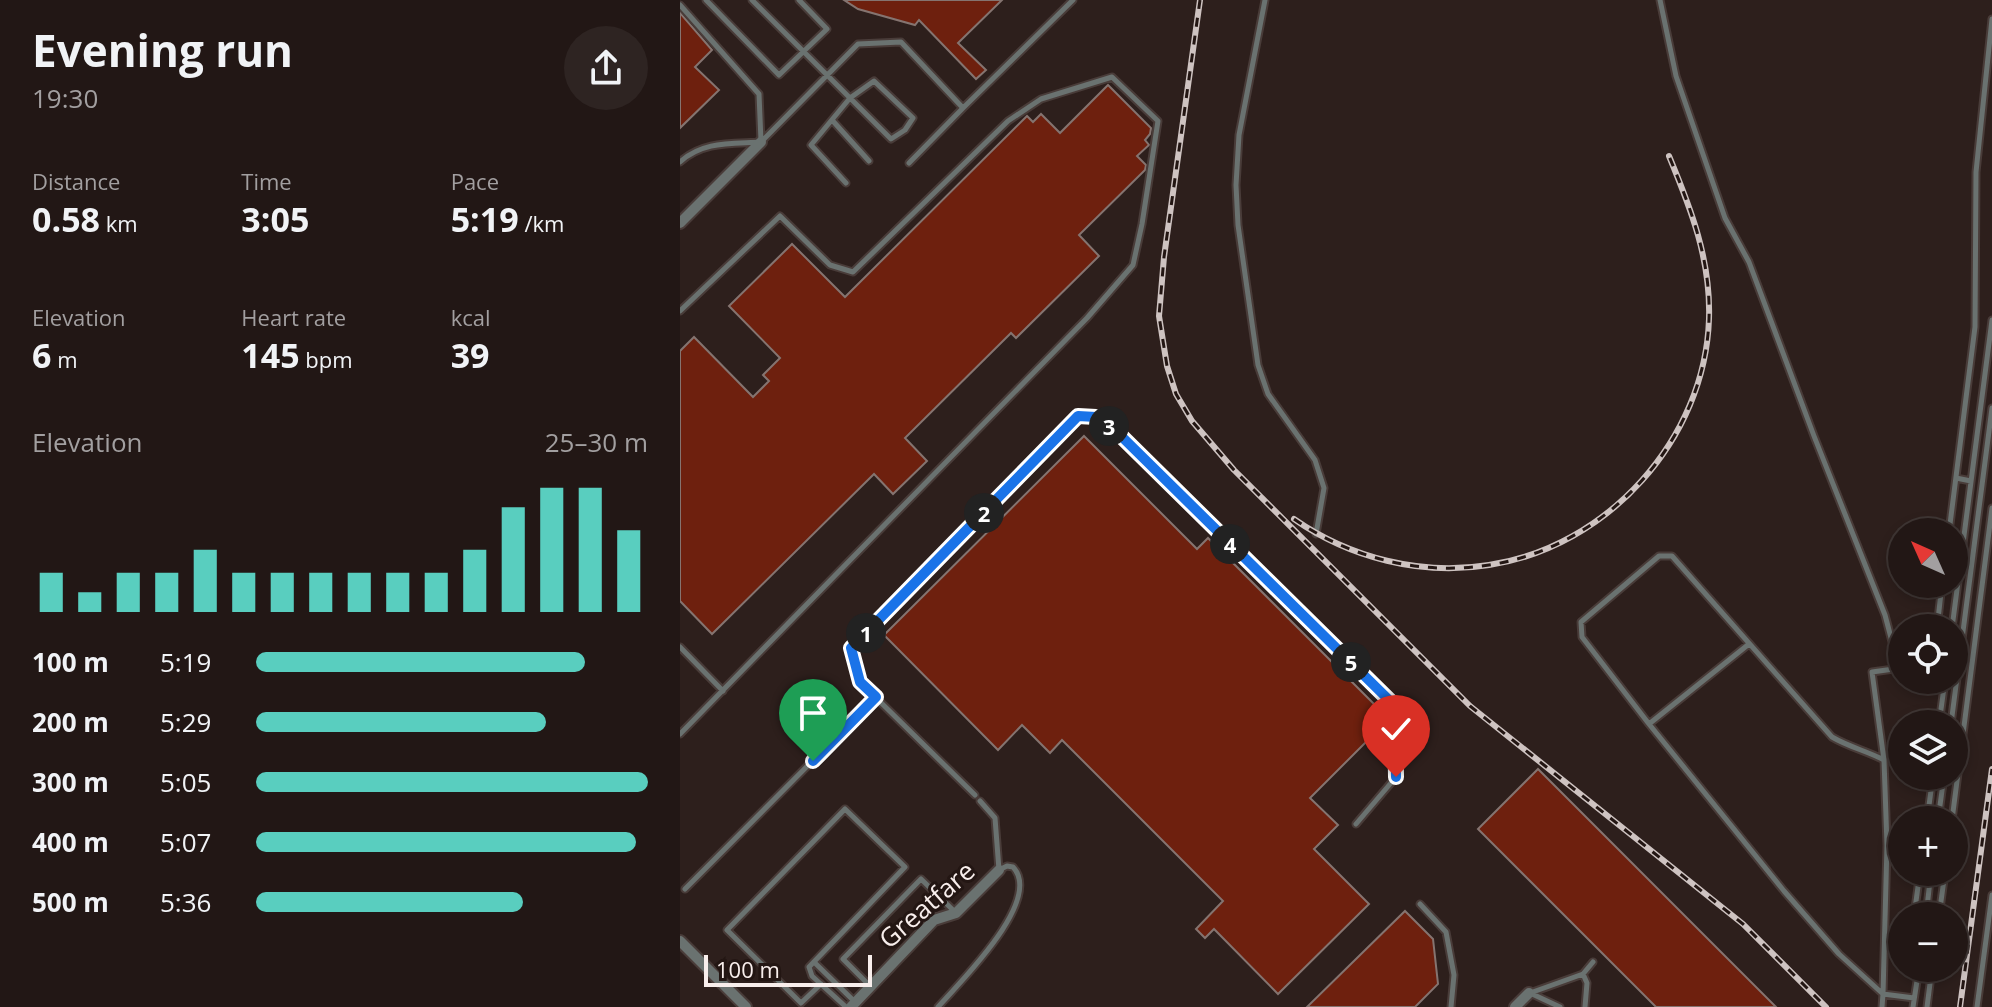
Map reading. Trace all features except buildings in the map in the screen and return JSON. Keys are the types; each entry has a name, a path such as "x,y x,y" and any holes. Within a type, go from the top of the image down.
{"street":[{"path":"680,223 761,142"},
{"name":"Greatfare","path":"851,1006 934,920 956,913 999,870"},
{"path":"680,941 746,1007"},
{"path":"1515,1007 1529,993"}],"lane":[{"path":"706,0 779,75 827,29 799,0"},
{"path":"752,0 827,76 850,98 891,139 905,130 913,118 874,81 850,98 811,145 846,183"},
{"path":"909,163 1073,0"},
{"path":"1265,0 1239,135 1236,185 1238,225 1258,365 1268,394 1315,460 1324,488 1316,534"},
{"path":"1660,0 1676,76 1725,218 1749,262 1888,625"},
{"path":"680,5 759,94 761,142"},
{"path":"1951,518 1975,327 1976,172 1992,19"},
{"path":"680,162 693,150 708,146 761,142 858,44 901,42 963,108"},
{"path":"680,311 780,216 830,265 853,272 1008,121 1041,99 1112,77 1158,121 1133,265 1087,318 681,731"},
{"path":"832,120 869,161"},
{"path":"1954,614 1992,320"},
{"path":"1953,710 1992,408"},
{"path":"938,1007 995,942 1011,916 1021,884 1019,873 1007,866 999,870 995,818 860,682 851,648 1078,416 1096,417 1116,431 1391,702 1395,716 1396,777 1356,824"},
{"path":"1956,478 1971,481"},
{"path":"1954,806 1992,508"},
{"path":"1884,760 1850,748 1818,724 1776,671 1672,556 1659,556 1581,622 1582,637 1649,724 1839,954 1883,994 1914,998"},
{"path":"1649,724 1749,644"},
{"path":"680,647 723,691"},
{"path":"1882,1007 1887,845 1884,760 1872,672 1888,670"},
{"path":"685,889 876,697"},
{"path":"821,984 801,1003 727,930 845,809 905,867 809,967 812,976 851,1006"},
{"path":"871,986 843,959 921,879 956,913"},
{"path":"1977,1007 1992,895"},
{"path":"1420,904 1446,932 1454,975 1451,1007"},
{"path":"1529,993 1583,974 1593,962"},
{"path":"815,963 851,1006"},
{"path":"1583,974 1587,983 1585,1007"},
{"path":"1913,1007 1917,982"},
{"path":"1927,1007 1930,982"},
{"path":"1529,993 1560,1007"}],"railway":[{"path":"1200,0 1164,257 1159,316 1167,366 1176,394 1192,421 1234,470 1470,706 1743,924 1826,1007"},
{"path":"1294,519 1362,554 1412,566 1463,568 1532,554 1573,536 1610,511 1642,480 1669,445 1690,406 1703,363 1709,319 1707,276 1692,215 1669,156"},
{"path":"1960,1007 1992,769"}],"route":[{"path":"813,761 876,697 860,682 851,648 1078,416 1096,417 1116,431 1391,702 1395,716 1396,777"}]}
